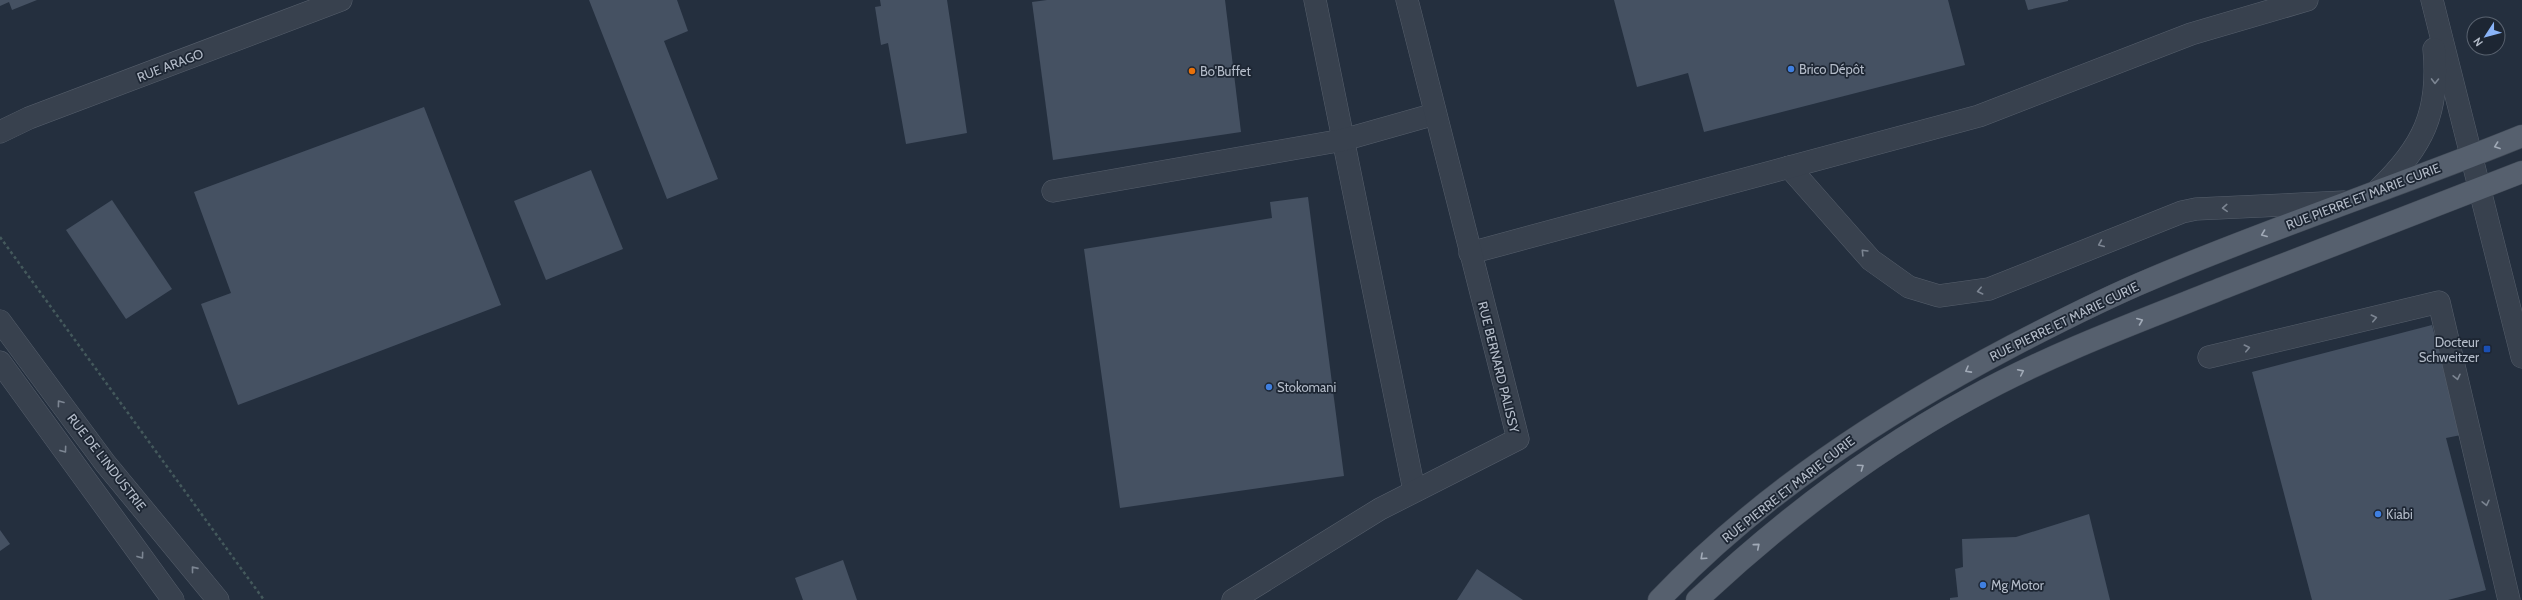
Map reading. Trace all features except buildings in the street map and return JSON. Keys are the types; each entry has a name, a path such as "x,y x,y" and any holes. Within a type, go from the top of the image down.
{"main road":[{"name":"RUE PIERRE ET MARIE CURIE","path":"1659,600 1728,534 1826,457 1908,404 1991,357 2112,296 2347,202 2522,136"},
{"name":"RUE PIERRE ET MARIE CURIE","path":"1698,600 1758,545 1860,467 1935,419 1994,386 2043,362 2145,319 2522,172"}],"street":[{"name":"RUE ARAGO","path":"0,132 41,114 341,0"},
{"path":"1315,0 1414,490"},
{"name":"RUE BERNARD PALISSY","path":"1233,600 1414,490 1518,439 1407,0"},
{"path":"1470,252 1979,116 2191,34 2307,0"},
{"path":"2378,190 2400,169 2414,151 2430,117 2434,101 2436,76 2429,0"},
{"path":"2432,0 2522,357"},
{"path":"1053,191 1343,140 1435,114"},
{"path":"1789,167 1872,260 1891,277 1924,293 1939,296 1989,289 2182,212 2196,209 2347,202"},
{"path":"2209,357 2440,302 2509,600"},
{"name":"RUE DE L'INDUSTRIE","path":"0,321 105,462 218,600"},
{"name":"RUE DE L'INDUSTRIE","path":"0,362 173,600"}],"path":[{"path":"0,237 264,600"}],"place":[{"name":"Brico Dépôt","path":"1791,69"},
{"name":"Bo'Buffet","path":"1192,71"},
{"name":"Docteur Schweitzer","path":"2487,349"},
{"name":"Stokomani","path":"1269,387"},
{"name":"Kiabi","path":"2378,514"},
{"name":"Mg Motor","path":"1983,585"}]}
